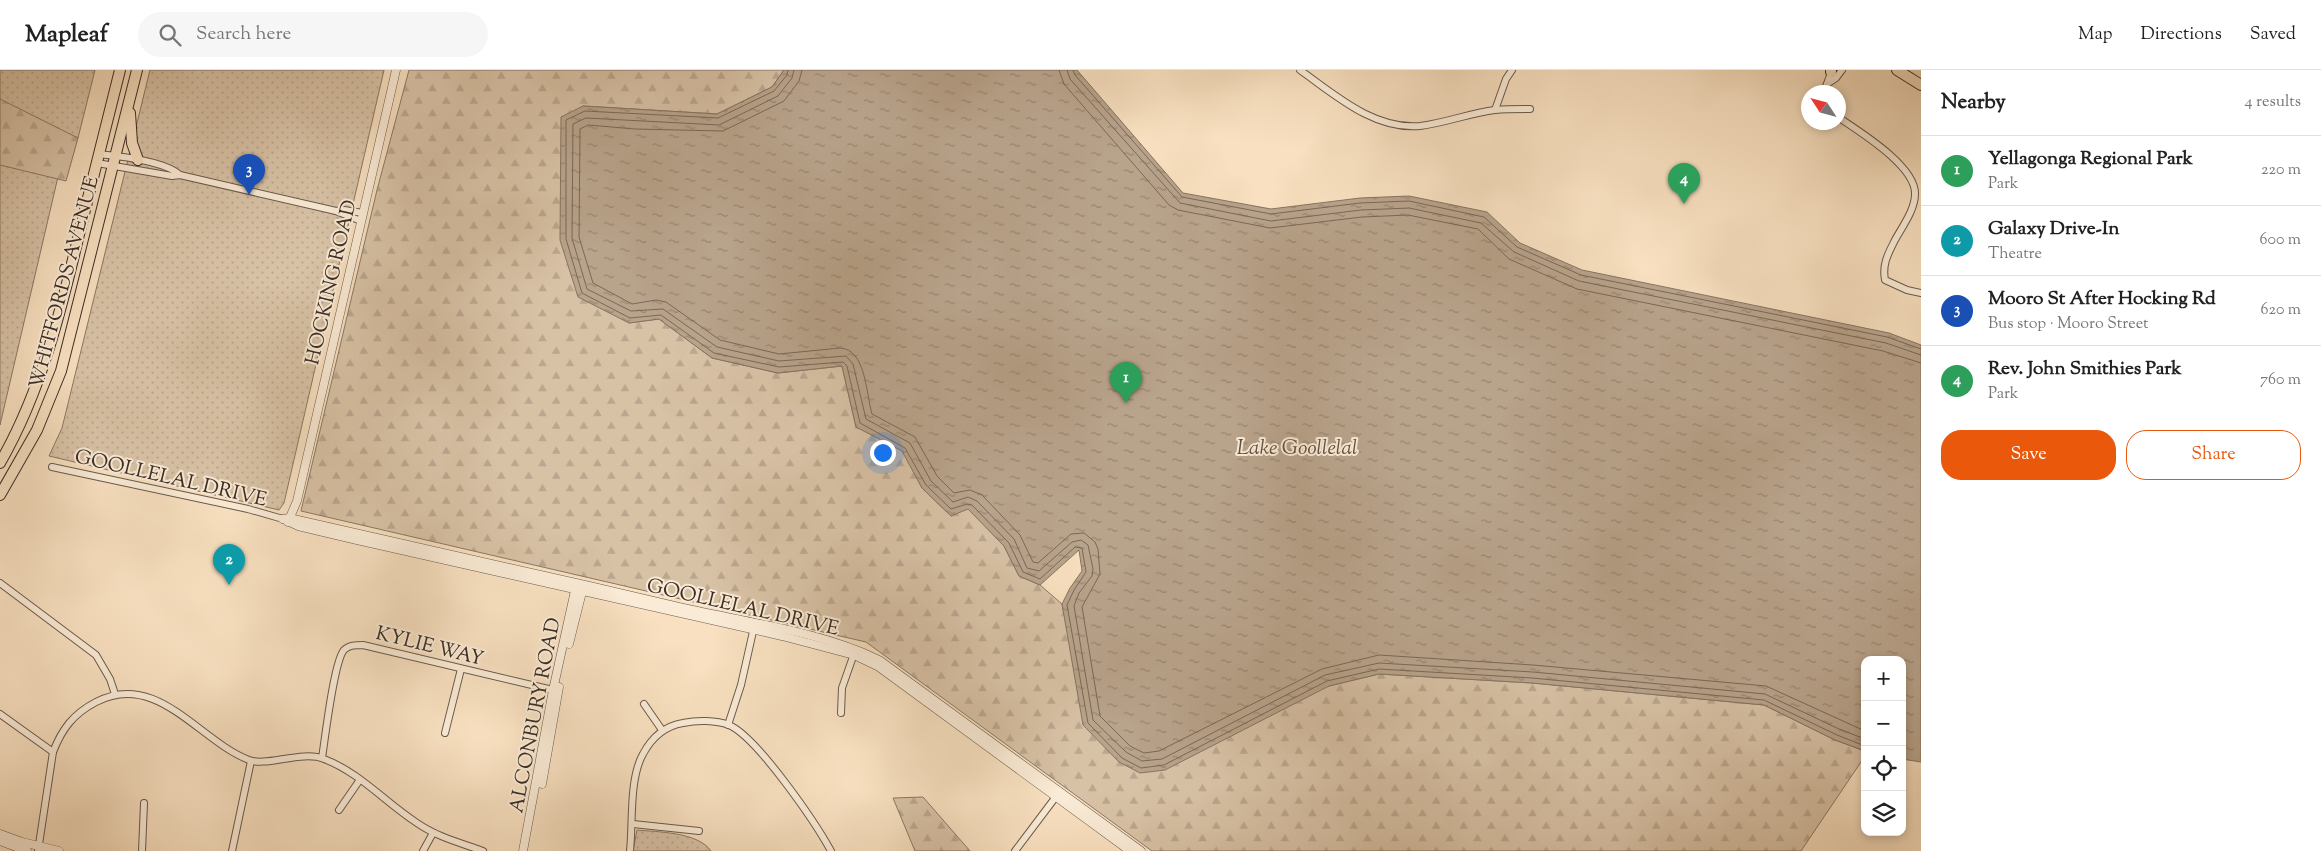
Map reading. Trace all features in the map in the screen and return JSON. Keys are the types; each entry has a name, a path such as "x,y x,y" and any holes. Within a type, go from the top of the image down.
{"main road":[{"name":"WHITFORDS AVENUE","path":"0,464 28,407 43,368 72,263 120,70"},
{"name":"WHITFORDS AVENUE","path":"0,495 7,478 37,430 61,371 138,70"},
{"path":"1897,70 1921,85"},
{"path":"130,100 132,144 138,160"}],"street":[{"name":"HOCKING ROAD","path":"290,521 396,70"},
{"path":"1300,70 1356,109 1378,120 1418,126 1494,110 1530,108"},
{"path":"1494,110 1512,70"},
{"path":"1827,84 1842,70"},
{"path":"1827,84 1832,71"},
{"path":"1846,123 1874,143 1909,174 1914,186 1914,202 1887,255 1883,266 1883,274 1885,280 1907,290 1921,292"},
{"path":"98,158 138,160 176,170 180,175"},
{"path":"114,160 172,176 180,175 336,211 344,210 362,217"},
{"path":"0,464 7,478"},
{"name":"GOOLLELAL DRIVE","path":"52,467 248,509 290,521 854,652 879,667 1141,851"},
{"path":"0,583 96,655 110,679 115,694"},
{"name":"ALCONBURY ROAD","path":"523,851 579,588"},
{"path":"728,725 754,628"},
{"name":"KYLIE WAY","path":"322,758 341,654 350,646 362,645 556,690"},
{"path":"841,713 842,688 854,652"},
{"path":"445,733 461,669"},
{"name":"ALCONBURY ROAD","path":"528,851 550,746 556,690"},
{"path":"38,849 53,752 62,730 78,713 99,700 115,694 144,696 166,704 230,750 251,762 304,756 322,758 347,771 418,824 433,832 483,851"},
{"path":"644,704 662,730"},
{"path":"0,714 53,752"},
{"path":"630,851 634,785 638,765 643,754 662,730 675,724 690,721 706,721 728,725 747,738 784,782 815,824 831,851"},
{"path":"232,851 251,762"},
{"path":"338,810 359,781"},
{"path":"1015,851 1058,794"},
{"name":"GOOLLELAL DRIVE","path":"1058,794 1130,851"},
{"path":"142,851 144,803"},
{"path":"633,824 699,831"},
{"path":"423,851 433,832"},
{"path":"0,834 38,849 59,851"},
{"path":"0,841 27,851"}],"green space":[{"path":"0,70 95,70 78,138 68,134 0,425"},
{"path":"150,70 384,70 284,503 279,510 49,456 62,428"},
{"path":"409,70 784,70 772,87 717,114 583,106 629,323 659,319 712,358 778,373 842,366 856,427 900,444 922,488 951,516 968,508 1004,546 1019,576 1040,585 1062,604 1068,631 1329,686 1379,674 1532,683 1764,705 1835,740 1861,750 1861,762 1801,851 1152,851 866,642 301,511 377,190"},
{"path":"0,99 78,138 66,181 0,165"},
{"path":"923,797 970,851 915,851 893,798"},
{"path":"637,830 677,834 697,840 711,851 633,851"}],"water":[{"name":"Lake Goollelal","path":"784,70 1077,70 1183,193 1271,209 1360,198 1409,196 1487,212 1520,243 1582,270 1889,333 1921,345 1921,762 1906,760 1906,656 1861,656 1861,750 1835,740 1764,705 1532,683 1379,674 1329,686 1165,770 1140,773 1119,762 1083,725 1062,604 1082,571 1079,550 1040,585 1019,576 1004,546 968,509 951,516 922,488 902,451 856,427 842,366 778,373 712,358 659,319 629,323 578,297 560,240 561,117 583,106 717,114 772,87"}],"place":[{"name":"Mooro St After Hocking Rd","path":"249,195"},
{"name":"Rev. John Smithies Park","path":"1684,204"},
{"name":"Yellagonga Regional Park","path":"1126,403"},
{"name":"Galaxy Drive-In","path":"229,585"}]}
